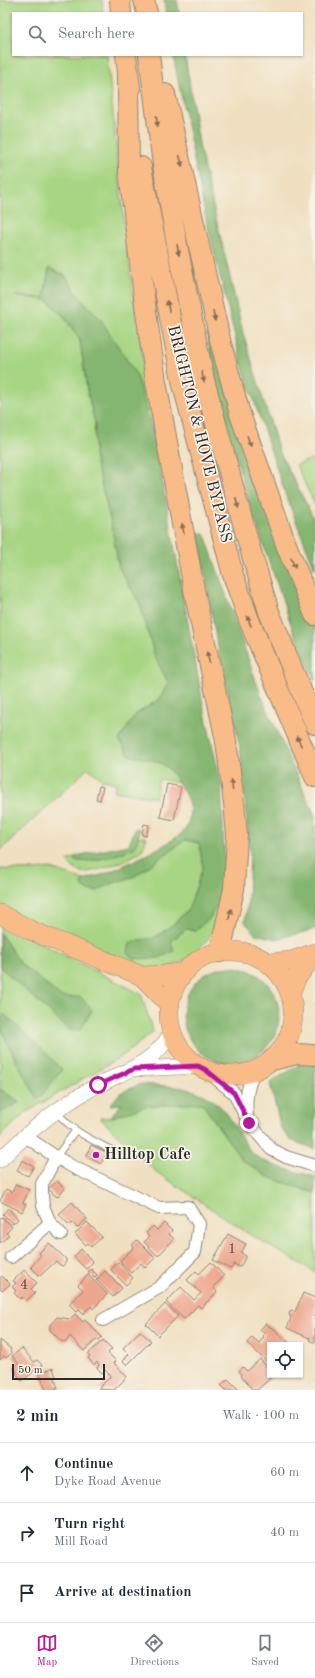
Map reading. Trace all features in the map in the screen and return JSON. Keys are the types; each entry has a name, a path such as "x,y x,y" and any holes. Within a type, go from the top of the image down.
{"highway":[{"path":"120,0 121,12"},
{"path":"143,0 144,12"},
{"path":"143,0 147,12"},
{"name":"BRIGHTON & HOVE BYPASS","path":"126,56 141,169 183,385 233,575 249,620 315,777"},
{"name":"BRIGHTON & HOVE BYPASS","path":"149,56 165,173 204,380 246,537 269,612 315,724"},
{"path":"157,56 230,379 240,414 267,492 287,547 315,616"},
{"path":"128,76 129,171 152,351 186,549 226,741 234,803 237,835 234,890 220,952"},
{"path":"272,1060 297,1054 315,1055"}],"main road":[{"path":"0,914 30,930 142,976 170,1005"},
{"path":"237,951 254,955 269,963 282,976 290,993 294,1011 292,1030 284,1046 272,1060 254,1071 238,1075 227,1075 202,1068 183,1051 172,1032 170,1005 175,987 185,972 201,959 220,952 237,951"},
{"path":"269,963 291,961 315,954"},
{"path":"290,993 297,978 315,954"},
{"path":"142,976 185,972"}],"street":[{"path":"0,1160 25,1136 56,1111 88,1090 134,1069 155,1054 172,1032"},
{"path":"134,1069 202,1068 234,1093 249,1123 272,1149 286,1157 315,1166"},
{"path":"249,1123 245,1102 248,1084 254,1071"},
{"path":"25,1136 56,1158 159,1208 188,1208 199,1224 195,1252 160,1287 103,1320"},
{"path":"56,1158 42,1184 43,1206 50,1223 61,1234"},
{"path":"11,1257 50,1223"}],"lane":[{"path":"56,1111 75,1131 113,1152"},
{"path":"56,1158 75,1131"}],"green space":[{"path":"0,0 102,0 103,12 12,12 12,56 107,56 126,244 155,442 137,376 101,320 77,294 66,276 49,268 44,298 16,296 46,300 64,316 80,340 87,390 95,423 94,453 111,523 119,568 140,604 155,657 168,682 160,699 136,714 130,756 159,762 174,775 179,783 159,779 155,798 114,791 116,783 103,780 88,768 0,851"},
{"path":"164,0 177,0 179,12 166,12"},
{"path":"173,56 185,56 200,150 243,333 279,451 315,521 315,569 286,496 242,365 206,219"},
{"path":"49,268 66,276 77,294 101,320 137,376 155,442 203,704 221,784 225,869 220,898 210,918 195,931 186,929 171,941 174,951 159,958 133,959 128,953 130,943 155,937 174,924 189,908 203,867 199,843 185,840 135,876 110,884 97,891 87,890 82,886 83,880 101,875 120,867 173,840 186,828 190,811 185,795 170,770 154,760 130,756 119,740 136,714 160,699 168,682 155,657 140,604 119,568 111,523 94,456 95,423 87,390 80,340 64,316 44,298"},
{"path":"207,334 213,334 301,603 315,629 315,681 294,633 248,500 217,391"},
{"path":"312,459 315,460 315,505 296,465"},
{"path":"198,532 205,535 260,693 315,816 315,929 277,939 255,934 245,922 248,900 250,855 240,747 216,639"},
{"path":"137,828 140,830 134,848 98,860 75,861 74,858 76,856 129,845 135,829"},
{"path":"138,836 147,838 142,850 113,865 95,871 82,872 75,869 67,861 74,858 75,861 136,845"},
{"path":"185,840 199,843 203,867 189,908 174,924 155,937 171,941 186,929 195,931 220,898 225,869 224,901 216,927 202,946 183,961 173,966 163,969 154,969 130,963 0,907 0,869 36,870 49,868 83,880 82,886 87,890 97,891 110,884 135,876"},
{"path":"0,921 36,941 141,994 153,1032 125,1054 25,1113 0,1137"},
{"path":"0,933 21,964 61,997 81,997 92,1010 80,1030 69,1030 0,967"},
{"path":"231,967 249,971 258,975 265,981 271,988 275,997 279,1015 275,1033 271,1042 265,1049 258,1055 249,1059 231,1063 213,1059 204,1055 197,1049 191,1042 187,1033 183,1015 187,997 191,988 197,981 204,975 213,971"},
{"path":"4,1014 37,1044 62,1070 38,1100 12,1053 0,1026 0,1022"},
{"path":"306,1060 315,1063 315,1149 290,1140 281,1129 270,1083"},
{"path":"141,1084 178,1087 201,1093 211,1099 229,1117 252,1153 266,1162 315,1177 315,1193 268,1177 242,1160 202,1103 148,1106 112,1117 111,1115 122,1104 110,1105 120,1093"},
{"path":"0,1089 20,1102 0,1113"},
{"path":"202,1103 242,1160 268,1177 315,1193 315,1272 249,1234 155,1171 100,1118 112,1117 148,1106"}],"building":[{"path":"167,784 181,787 174,820 160,817"},
{"path":"99,786 103,787 100,800 96,799"},
{"path":"144,824 149,825 146,836 142,835"},
{"name":"Hilltop Cafe","path":"91,1145 107,1153 101,1164 86,1156"},
{"path":"22,1160 34,1166 28,1176 17,1171"},
{"path":"57,1181 65,1189 57,1197 48,1189"},
{"path":"16,1184 29,1190 23,1203 26,1204 22,1212 0,1201 6,1189 12,1192"},
{"path":"72,1202 87,1219 77,1228 72,1222 69,1225 59,1214"},
{"path":"8,1208 18,1219 13,1224 3,1214"},
{"path":"2,1217 12,1227 6,1233 9,1235 0,1243 0,1218"},
{"path":"87,1222 102,1237 91,1247 88,1243 86,1245 75,1234"},
{"path":"164,1223 172,1231 169,1234 174,1239 158,1256 144,1242 149,1237 146,1233 153,1226 157,1230"},
{"path":"228,1234 246,1244 241,1253 246,1256 240,1267 234,1264 231,1269 213,1260"},
{"path":"137,1240 155,1258 145,1268 141,1263 131,1273 120,1261 134,1247 132,1245"},
{"path":"49,1243 66,1259 66,1262 63,1266 56,1261 40,1276 31,1267 41,1255 39,1253"},
{"path":"81,1249 93,1262 86,1269 74,1257"},
{"path":"118,1262 133,1278 126,1285 111,1270"},
{"path":"211,1262 224,1276 213,1287 217,1292 201,1308 198,1305 184,1319 166,1302 181,1287 194,1300 201,1293 187,1280 196,1271 199,1274"},
{"path":"91,1269 97,1275 94,1278 88,1272"},
{"path":"24,1270 37,1283 31,1289 35,1293 26,1301 22,1297 20,1299 14,1293 16,1291 12,1287 16,1283 13,1281"},
{"path":"105,1271 122,1288 113,1297 96,1280"},
{"path":"88,1275 107,1294 93,1309 91,1306 83,1314 79,1310 77,1312 69,1304 83,1290 78,1285"},
{"path":"2,1276 10,1284 2,1291 0,1289 0,1278"},
{"path":"303,1293 315,1298 315,1343 309,1340 310,1337 309,1338 287,1328 291,1318 289,1314 291,1310 295,1312"},
{"path":"165,1304 178,1316 158,1336 146,1324"},
{"path":"75,1314 83,1322 85,1320 102,1337 99,1340 97,1339 84,1351 70,1336 66,1342 61,1341 50,1330 50,1325 57,1317 70,1319"},
{"path":"266,1323 288,1342 267,1342 267,1362 247,1343 252,1337 259,1343 265,1334 260,1330"},
{"path":"140,1331 151,1341 127,1365 123,1361 129,1354 123,1348"},
{"path":"0,1340 11,1349 10,1351 12,1353 6,1358 4,1356 0,1360"},
{"path":"103,1340 112,1349 108,1353 116,1361 114,1363 127,1377 114,1390 98,1389 111,1376 105,1370 102,1373 97,1368 99,1365 97,1362 94,1365 88,1358 90,1356 88,1354"},
{"path":"22,1348 34,1362 37,1360 42,1365 22,1381 14,1368 18,1363 12,1356"},
{"path":"260,1359 267,1367 267,1378 271,1378 257,1390 253,1390 241,1376 242,1375 239,1371 243,1367 247,1371"},
{"path":"53,1368 56,1377 54,1377 58,1388 55,1388 56,1390 46,1390 39,1373"},
{"path":"228,1379 239,1390 226,1390 221,1385"}],"place":[{"name":"Hilltop Cafe","path":"96,1155"}],"route":[{"path":"98,1085 134,1069 164,1066 198,1066 206,1070 234,1093 249,1123"}]}
